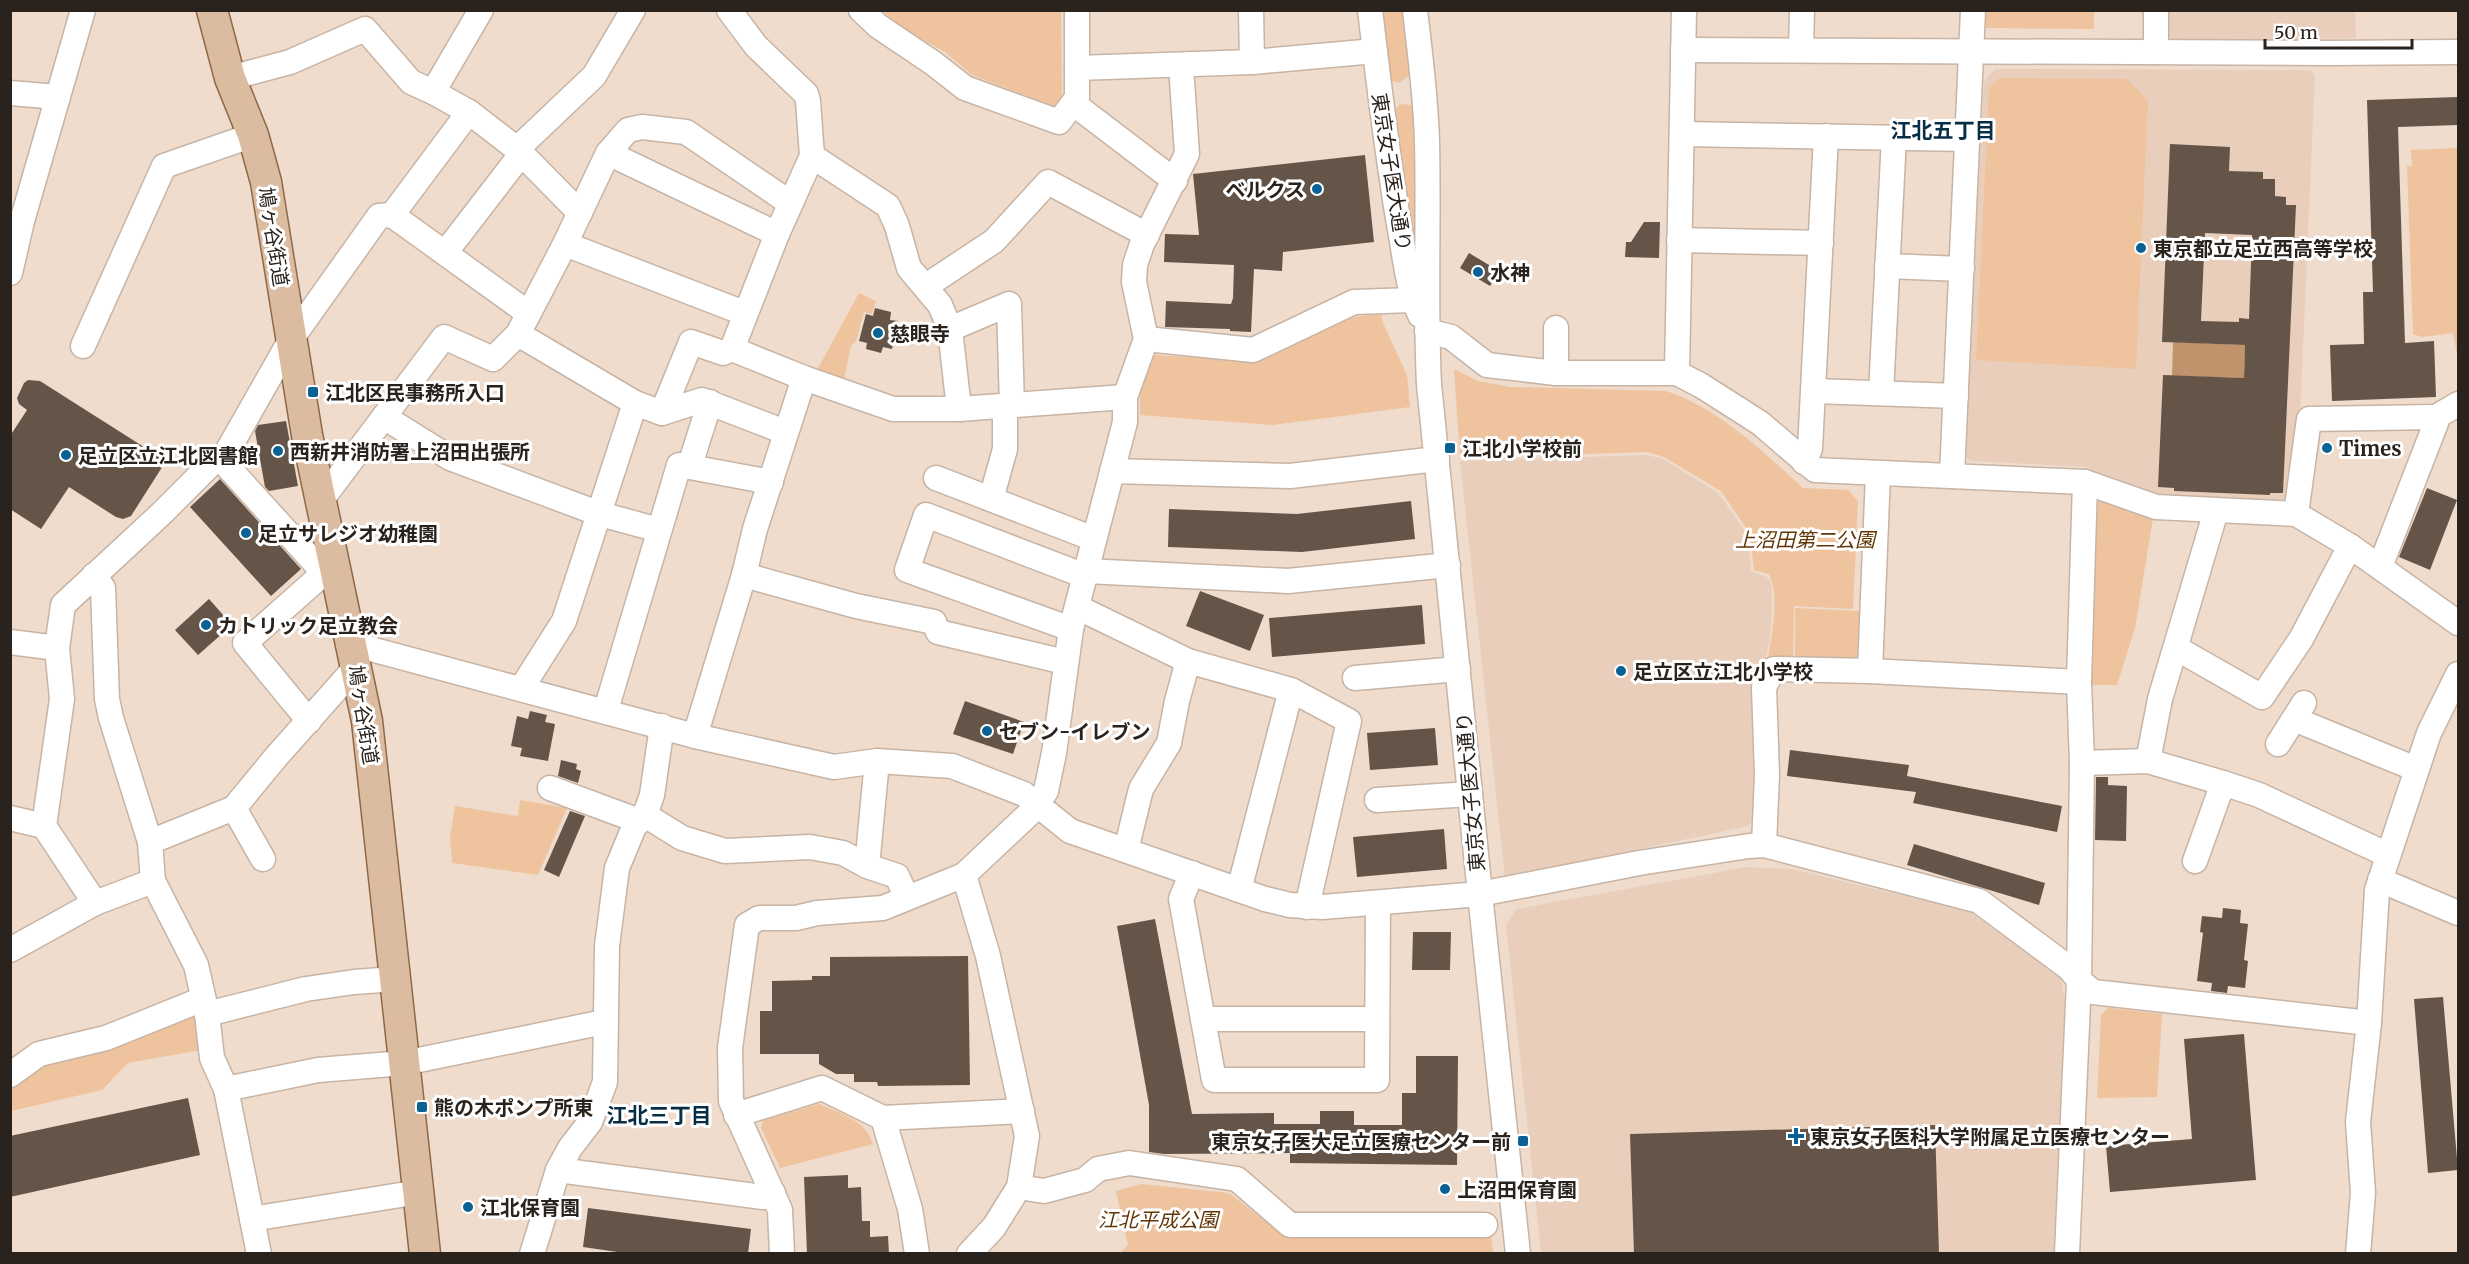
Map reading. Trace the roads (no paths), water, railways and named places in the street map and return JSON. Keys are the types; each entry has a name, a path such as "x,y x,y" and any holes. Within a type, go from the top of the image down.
{"main road":[{"name":"鳩ヶ谷街道","path":"212,10 230,78 253,135 266,182 290,341 320,502 330,572 354,656 367,721 425,1254"}],"street":[{"path":"12,263 21,220 84,10"},
{"path":"433,92 481,10"},
{"path":"445,253 520,151 594,76 633,10"},
{"path":"729,10 756,46 806,94 812,156 744,313 732,349"},
{"path":"861,10 878,26 965,88 1059,122 1077,98 1077,10"},
{"path":"1251,10 1252,62"},
{"name":"東京女子医大通り","path":"1370,10 1385,136 1413,300 1427,331"},
{"name":"東京女子医大通り","path":"1414,10 1424,90 1427,141 1429,384 1518,1254"},
{"path":"1677,373 1684,10"},
{"path":"1801,51 1802,10"},
{"path":"1952,476 1973,51 1973,10"},
{"path":"2156,10 2156,52"},
{"path":"230,78 290,62 365,28 411,82 469,112 520,151 580,213"},
{"path":"1683,50 2458,52"},
{"path":"1077,68 1252,62 1375,51"},
{"path":"783,1254 780,1210 731,1101 730,1048 747,925 759,918 796,918 817,913 883,908 964,875 1038,804 1046,791 1054,753 1065,662 1074,618 1125,422 1125,396 1146,339 1134,282 1135,266 1147,235 1187,154 1181,66"},
{"path":"10,93 58,97"},
{"path":"1074,104 1175,181"},
{"path":"392,215 469,112"},
{"path":"320,502 444,337 493,358 523,323 565,244 608,153 628,130 642,126 686,132 790,203"},
{"path":"1682,134 1968,139"},
{"path":"83,346 164,166 253,135"},
{"path":"1804,462 1810,449 1814,391 1826,136"},
{"path":"1881,393 1894,137"},
{"path":"608,153 777,234"},
{"path":"812,156 888,206 897,226 909,268 940,305 951,329 959,409"},
{"path":"926,286 994,241 1048,182 1147,235"},
{"path":"95,903 44,826 62,699 57,648 63,605 211,464 224,457 290,341 379,216 392,215 445,253 523,323 635,403 662,412 702,400 785,432"},
{"path":"1680,240 1821,243"},
{"path":"565,244 744,313"},
{"path":"1887,266 1962,269"},
{"path":"1146,339 1253,350 1354,302 1413,300"},
{"path":"951,329 1009,304 1009,406 1005,449 991,499"},
{"path":"1556,328 1556,373"},
{"path":"1427,331 1451,337 1488,365 1556,373 1677,373 1760,423 1815,470 2085,482 2156,507 2295,514 2350,546 2458,623"},
{"path":"662,412 692,342 723,353 732,349 804,378 893,409 959,409 1125,396"},
{"path":"695,736 744,575 755,529 804,378"},
{"path":"1814,391 1956,396"},
{"path":"690,465 710,402"},
{"path":"521,689 564,621 635,403"},
{"path":"2295,514 2309,419 2436,417 2458,404"},
{"path":"384,417 450,458 600,514 659,530"},
{"path":"2380,567 2436,423 2436,417"},
{"path":"224,457 227,466 330,572 245,643 309,721"},
{"path":"1112,471 1290,476 1437,459"},
{"path":"606,710 679,465 690,465 771,482"},
{"path":"1870,671 1878,474"},
{"path":"936,478 1094,539"},
{"path":"2067,1254 2079,980 2082,763 2079,682 2085,482"},
{"path":"2148,760 2160,699 2216,511"},
{"path":"1307,907 1349,721 1291,690 1188,661 1074,618 907,570 926,515 1085,574 1288,581 1448,565"},
{"path":"2176,648 2262,697 2301,639 2350,546"},
{"path":"94,575 104,588 107,699 150,842 153,881 196,965 212,1058 226,1089 259,1254"},
{"path":"744,575 856,606 934,622 938,632 1065,662"},
{"path":"10,642 57,648"},
{"path":"150,842 234,808 309,721 354,656 521,689 606,710 695,736 834,767 877,761 952,766 1024,794 1070,831 1239,890 1290,905 1307,907 1378,903 1480,894 1639,863 1764,845 1979,901 2069,968 2093,992 2369,1023"},
{"path":"1126,850 1141,789 1169,742 1188,661"},
{"path":"1355,678 1458,669"},
{"path":"1764,845 1767,775 1764,687 1774,669 1870,671 2079,682"},
{"path":"2358,1254 2363,1193 2358,1122 2369,1023 2378,890 2416,769 2434,723 2458,674"},
{"path":"1239,890 1291,690"},
{"path":"2278,744 2299,711 2416,769"},
{"path":"538,1252 558,1170 570,1148 590,1122 605,1082 604,1022 607,946 617,868 634,827 642,818 652,793 662,726"},
{"path":"2082,763 2148,760 2259,795 2388,855"},
{"path":"867,866 877,761"},
{"path":"2195,861 2223,783"},
{"path":"550,788 642,818 682,838 725,851 810,847 843,853 867,866 897,876 907,898"},
{"path":"1377,800 1470,794"},
{"path":"234,808 263,859"},
{"path":"10,818 44,826"},
{"path":"1192,873 1181,900 1214,1080 1377,1080 1378,903"},
{"path":"964,875 988,956 1027,1136 1019,1186 994,1227 969,1254"},
{"path":"2380,879 2458,913"},
{"path":"14,947 95,903 153,881"},
{"path":"10,1075 39,1054 106,1038 205,1007 354,982 395,980"},
{"path":"1203,1019 1377,1019"},
{"path":"226,1089 318,1070 404,1063 604,1022"},
{"path":"736,1115 822,1088 883,1118 1022,1110"},
{"path":"883,1118 910,1209 917,1254"},
{"path":"1019,1186 1044,1191 1085,1180 1098,1169 1129,1163 1237,1179 1290,1225 1485,1225"},
{"path":"558,1170 763,1197 773,1193"},
{"path":"252,1219 419,1192"}],"place":[{"name":"ベルクス","path":"1317,189"},
{"name":"東京都立足立西高等学校","path":"2141,248"},
{"name":"水神","path":"1478,272"},
{"name":"慈眼寺","path":"878,333"},
{"name":"江北区民事務所入口","path":"313,392"},
{"name":"江北小学校前","path":"1450,448"},
{"name":"Times","path":"2327,448"},
{"name":"西新井消防署上沼田出張所","path":"278,451"},
{"name":"足立区立江北図書館","path":"66,455"},
{"name":"足立サレジオ幼稚園","path":"246,533"},
{"name":"カトリック足立教会","path":"206,625"},
{"name":"足立区立江北小学校","path":"1621,671"},
{"name":"セブン-イレブン","path":"987,731"},
{"name":"熊の木ポンプ所東","path":"422,1107"},
{"name":"東京女子医科大学附属足立医療センター","path":"1796,1136"},
{"name":"東京女子医大足立医療センター前","path":"1523,1141"},
{"name":"上沼田保育園","path":"1445,1189"},
{"name":"江北保育園","path":"468,1207"}],"district":[{"name":"江北五丁目","path":"1943,130"},
{"name":"江北三丁目","path":"659,1115"}],"park label":[{"name":"上沼田第二公園","path":"1805,539"},
{"name":"江北平成公園","path":"1158,1219"}]}
